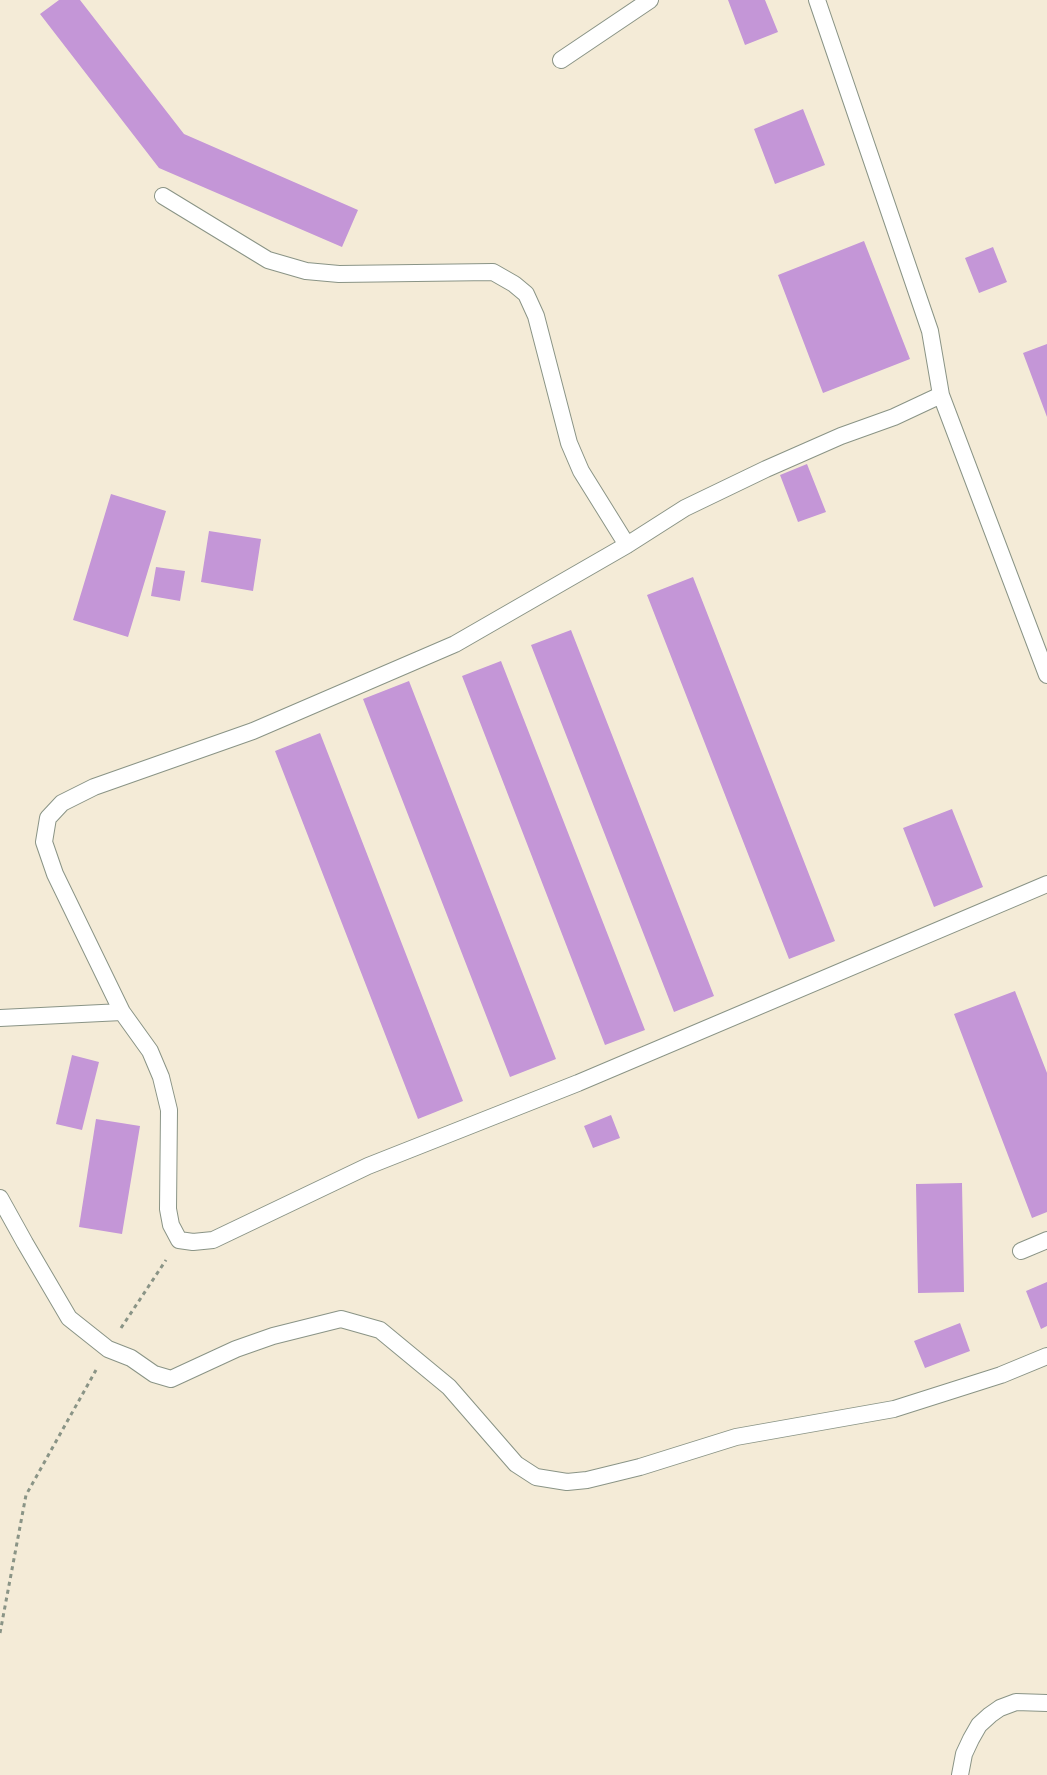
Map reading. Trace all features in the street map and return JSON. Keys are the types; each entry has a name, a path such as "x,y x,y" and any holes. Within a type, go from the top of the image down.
{"lane":[{"path":"561,60 650,0"},
{"path":"817,0 930,331 941,395 1047,674"},
{"path":"163,196 268,260 306,272 339,274 493,272 514,284 526,294 536,316 569,443 581,471 628,545"},
{"path":"941,395 775,465 685,508 628,545 454,644 253,730 103,783 62,803 48,818 44,842 55,874 122,1012 150,1051 161,1077 169,1110 168,1209 171,1225 179,1240 192,1242 213,1240 368,1166 578,1083 1047,884"},
{"path":"0,1018 122,1012"},
{"path":"0,1198 68,1318 108,1349 131,1358 154,1374 171,1379 236,1349 273,1336 341,1319 380,1330 449,1387 516,1464 536,1477 567,1482 587,1480 640,1467 736,1437 894,1409 1001,1375 1047,1356"},
{"path":"1021,1251 1047,1240"},
{"path":"960,1775 964,1754 971,1739 979,1725 990,1715 1000,1708 1016,1702 1047,1703"}],"path":[{"path":"0,1633 26,1495 108,1349 179,1240"}],"building":[{"path":"59,0 80,0 184,134 358,210 342,247 159,168 40,14"},
{"path":"728,0 765,0 778,32 745,45"},
{"path":"803,109 825,165 775,184 754,129"},
{"path":"864,241 910,359 823,393 778,275"},
{"path":"993,247 1007,282 979,293 965,258"},
{"path":"1047,344 1047,417 1023,353"},
{"path":"807,464 826,512 798,522 780,475"},
{"path":"111,494 166,511 128,637 73,620"},
{"path":"209,531 261,539 253,591 201,582"},
{"path":"156,567 185,571 180,601 151,596"},
{"path":"693,577 835,941 789,959 647,595"},
{"path":"571,630 714,996 674,1012 531,645"},
{"path":"501,661 645,1030 605,1045 462,676"},
{"path":"409,681 556,1059 510,1077 363,699"},
{"path":"320,733 463,1101 418,1119 275,751"},
{"path":"952,809 983,887 934,907 903,828"},
{"path":"1015,991 1047,1073 1047,1212 1032,1218 954,1014"},
{"path":"72,1055 99,1062 82,1130 56,1124"},
{"path":"611,1115 620,1138 593,1148 584,1126"},
{"path":"96,1119 140,1126 122,1234 79,1227"},
{"path":"962,1183 964,1292 918,1293 916,1184"},
{"path":"1047,1282 1047,1326 1041,1329 1026,1291"},
{"path":"960,1323 970,1351 925,1368 914,1341"}]}
